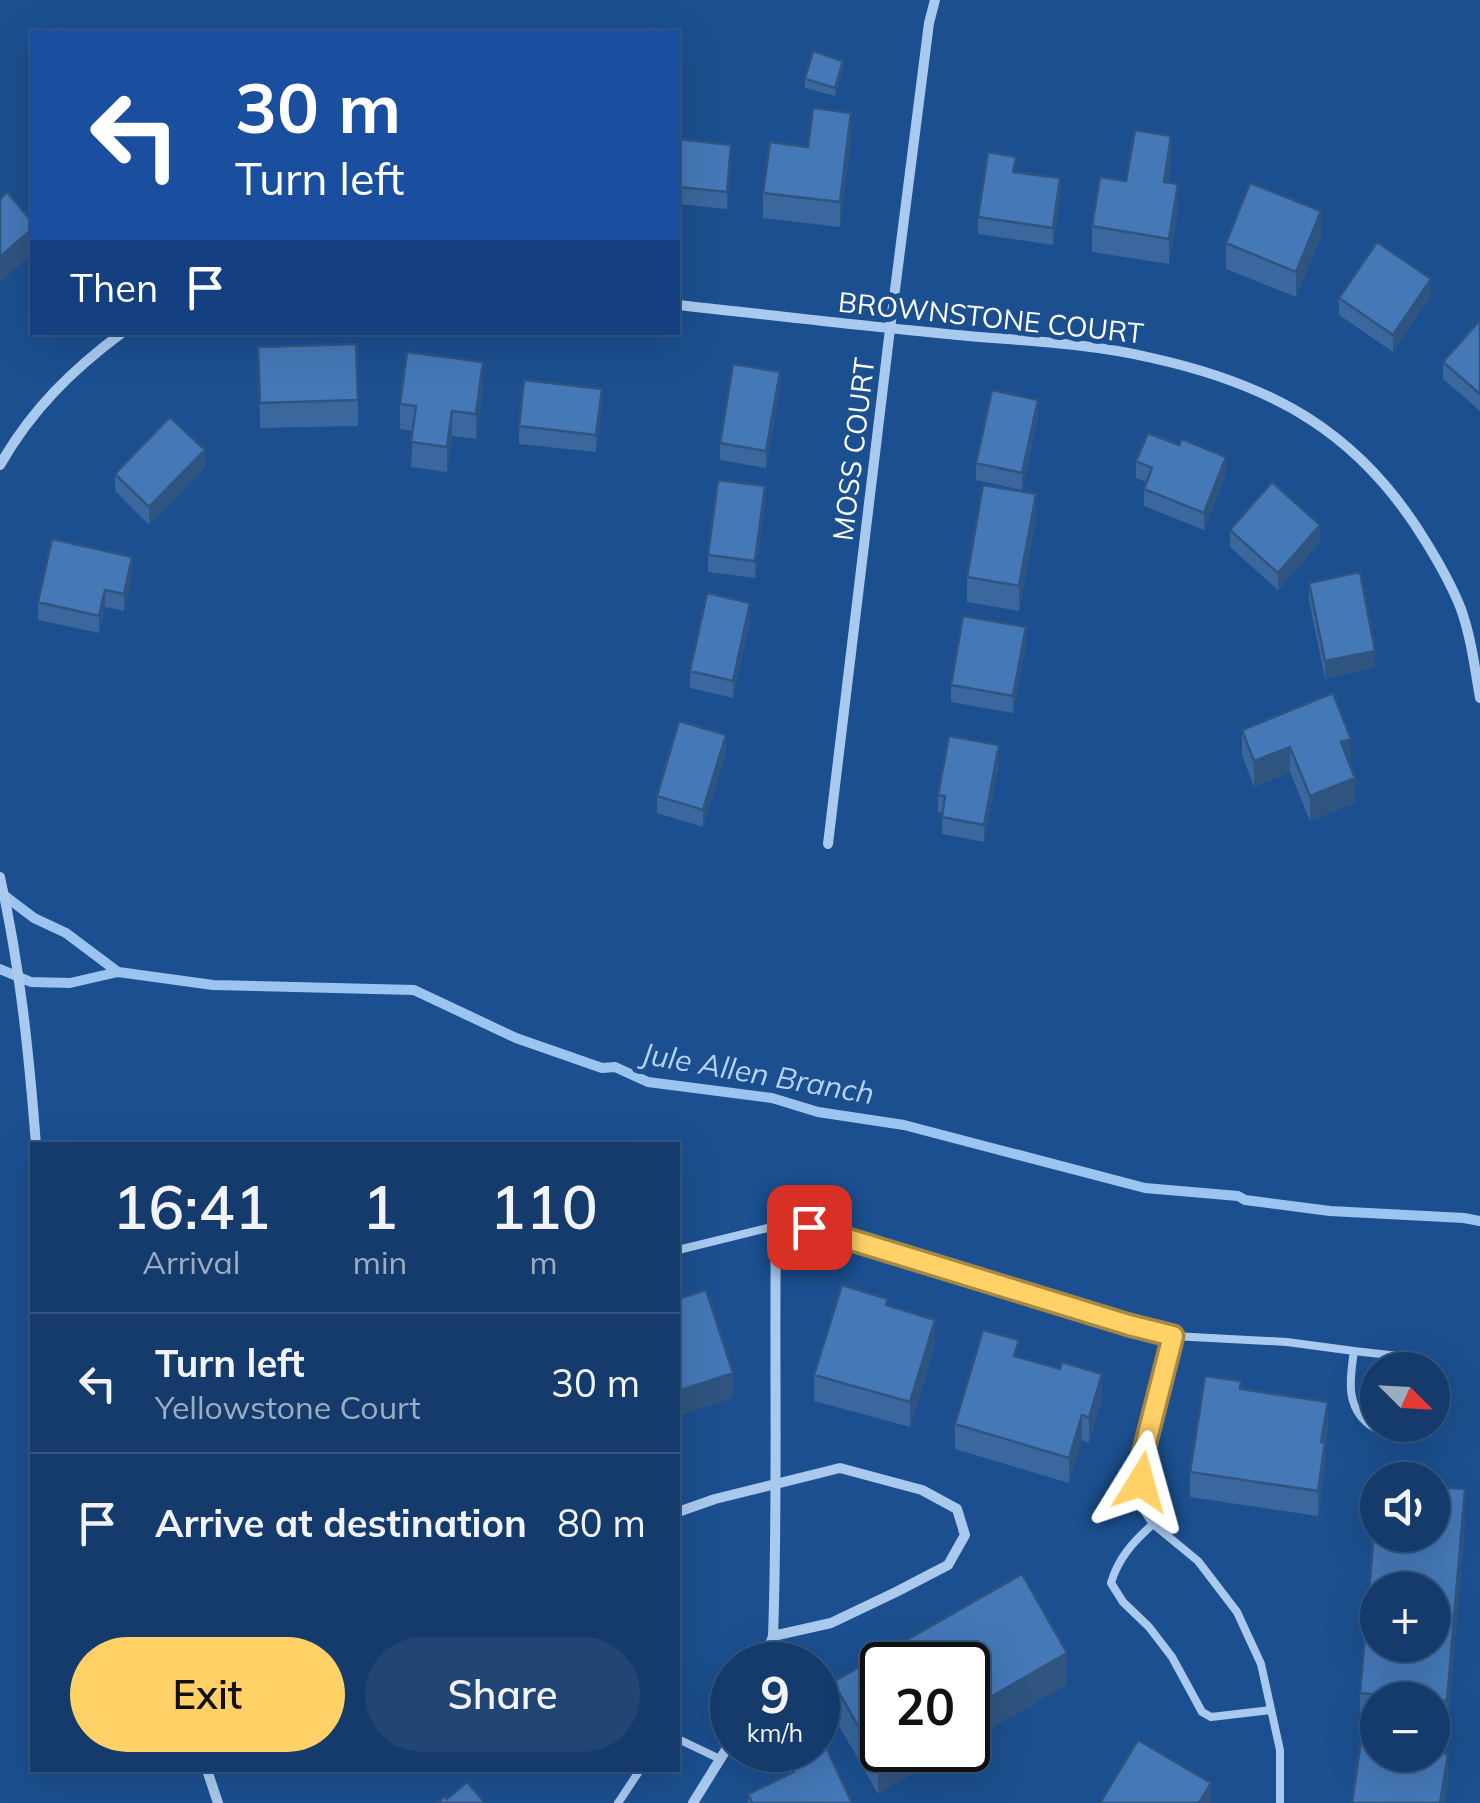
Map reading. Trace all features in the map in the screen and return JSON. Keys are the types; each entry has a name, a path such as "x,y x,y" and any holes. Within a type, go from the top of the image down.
{"street":[{"name":"MOSS COURT","path":"828,844 890,329 935,0"},
{"name":"BROWNSTONE COURT","path":"680,305 1099,348 1201,370 1251,387 1299,411 1342,440 1379,476 1412,518 1462,610 1480,698"},
{"path":"0,466 46,398 119,335"},
{"path":"0,876 28,1042 36,1142"},
{"path":"771,1642 776,1552 776,1226"},
{"path":"680,1511 840,1468 922,1490 956,1510 964,1536 948,1565 831,1623 773,1636"},
{"path":"209,1772 218,1803"},
{"path":"692,1803 712,1772"}],"lane":[{"path":"680,1250 776,1226 809,1227 1173,1336 1237,1338 1369,1352"},
{"path":"1173,1336 1142,1458 1141,1506 1153,1524 1198,1561 1237,1612 1260,1664 1271,1710 1280,1750 1280,1803"},
{"path":"1354,1350 1351,1393 1360,1417"},
{"path":"1153,1524 1134,1541 1116,1566 1111,1583 1122,1602 1150,1627 1172,1657 1202,1712 1211,1717 1271,1710"},
{"path":"680,1740 710,1754"},
{"path":"618,1803 639,1772"}],"building":[{"path":"813,51 843,61 835,88 805,79"},
{"path":"813,108 851,113 840,202 763,193 770,142 808,147"},
{"path":"1135,130 1171,136 1164,182 1178,184 1169,239 1092,226 1100,177 1126,181"},
{"path":"680,139 731,145 727,192 680,187"},
{"path":"988,152 1016,157 1013,172 1060,178 1053,228 978,217"},
{"path":"1250,183 1321,211 1296,272 1226,243"},
{"path":"7,192 30,220 30,231 0,257 0,199"},
{"path":"1377,242 1431,279 1393,335 1339,298"},
{"path":"1480,320 1480,394 1443,362"},
{"path":"356,344 358,400 260,403 258,347"},
{"path":"407,352 483,362 476,414 452,411 447,447 411,442 416,406 400,404"},
{"path":"733,364 780,372 766,451 720,443"},
{"path":"524,380 602,389 596,435 519,426"},
{"path":"992,390 1038,400 1022,473 976,463"},
{"path":"170,417 205,450 149,507 115,474"},
{"path":"1148,433 1179,445 1182,439 1226,457 1204,513 1144,489 1152,468 1136,461"},
{"path":"718,480 765,486 755,561 708,555"},
{"path":"1272,482 1320,525 1278,573 1230,530"},
{"path":"983,485 1036,494 1019,586 967,577"},
{"path":"52,539 132,557 124,594 105,590 99,616 38,602"},
{"path":"1360,572 1375,651 1325,661 1309,583"},
{"path":"707,593 750,603 733,681 690,671"},
{"path":"963,616 1026,627 1013,696 951,685"},
{"path":"1333,693 1351,739 1341,742 1355,778 1310,796 1290,747 1254,761 1242,730"},
{"path":"679,721 726,735 703,810 657,796"},
{"path":"949,736 999,745 984,825 942,817 945,796 938,795"},
{"path":"842,1285 888,1299 886,1305 935,1320 910,1402 814,1375"},
{"path":"706,1290 733,1373 680,1390 680,1298"},
{"path":"983,1330 1019,1340 1014,1356 1060,1369 1062,1362 1102,1374 1089,1418 1082,1415 1069,1458 955,1424"},
{"path":"1205,1376 1241,1381 1240,1389 1328,1402 1318,1491 1190,1472"},
{"path":"1450,1488 1465,1489 1449,1682 1361,1682 1363,1662 1450,1662 1450,1572 1371,1572 1372,1552 1450,1552"},
{"path":"1022,1574 1067,1653 990,1697 990,1642 903,1642"},
{"path":"860,1667 860,1729 840,1694 840,1678"},
{"path":"1138,1740 1211,1783 1199,1803 1100,1803"},
{"path":"1360,1748 1360,1772 1445,1772 1440,1803 1352,1803"},
{"path":"794,1772 838,1772 852,1803 752,1803 748,1794"},
{"path":"467,1782 485,1803 437,1803 445,1796 447,1799"}],"waterway":[{"name":"Jule Allen Branch","path":"1,893 34,918 66,933 118,972 213,985 414,990 516,1038 602,1068 615,1067 648,1082 772,1098 818,1112 904,1125 1145,1188 1238,1196 1330,1211 1480,1221"},
{"path":"0,969 31,982 70,983 118,972"}],"route":[{"path":"809,1227 1173,1336 1142,1458 1141,1482"}]}
